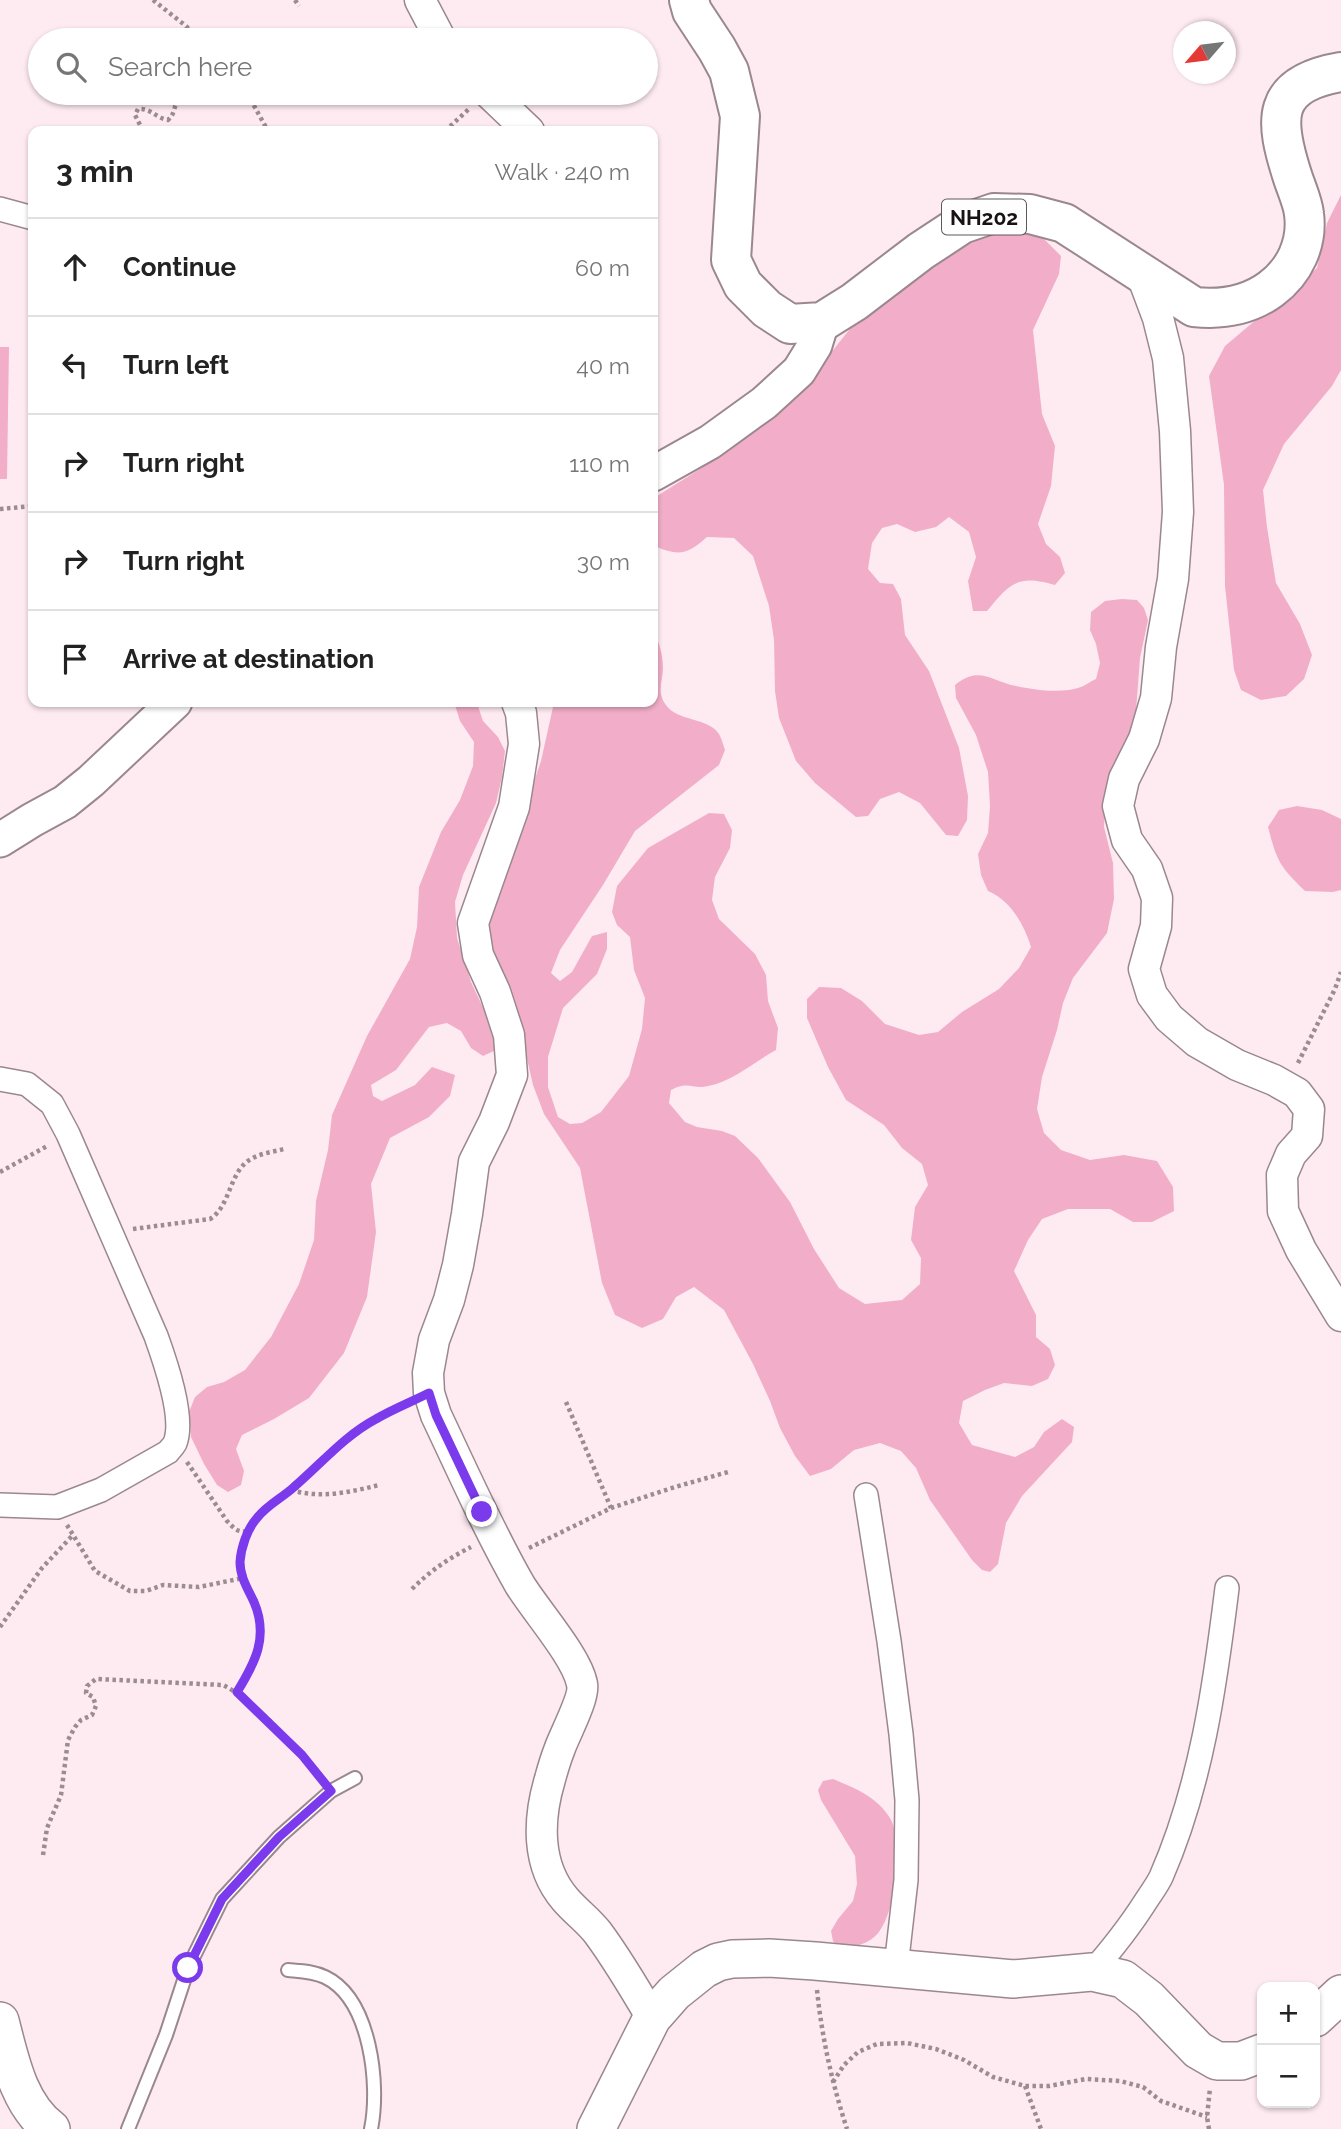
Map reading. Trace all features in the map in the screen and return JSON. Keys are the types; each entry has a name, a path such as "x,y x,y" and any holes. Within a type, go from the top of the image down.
{"highway":[{"path":"689,0 692,11 718,49 729,71 740,116 731,260 743,285 767,309 790,324 821,322"},
{"name":"NH202","path":"821,322 854,302 962,224 994,213 1030,214 1063,223 1194,307 1215,309 1241,304 1267,292 1282,280 1296,261 1304,239 1304,213 1286,159 1280,114 1288,95 1302,83 1322,75 1341,72"}],"main road":[{"path":"658,471 710,442 764,403 799,371 815,345 821,322"},
{"path":"0,840 74,795 170,707"},
{"path":"596,2129 652,2018 674,1993 704,1969 732,1959 815,1961 1013,1979 1092,1972 1122,1979 1149,1999 1198,2050 1217,2061 1241,2061 1257,2055"},
{"path":"1320,2013 1341,1994"},
{"path":"0,2021 18,2084 30,2105 51,2129"}],"street":[{"path":"420,0 435,28"},
{"path":"494,105 523,126"},
{"path":"0,209 28,217"},
{"path":"1140,271 1158,318 1168,358 1175,431 1178,512 1173,579 1161,647 1156,698 1144,739 1124,779 1118,806 1126,840 1147,869 1157,898 1156,926 1144,969 1152,995 1169,1018 1198,1042 1237,1065 1275,1080 1297,1093 1309,1110 1307,1136 1291,1154 1282,1174 1283,1211 1301,1250 1341,1316"},
{"path":"519,707 524,744 514,807 473,923 478,955 495,992 509,1035 512,1075 494,1122 474,1162 458,1265 449,1300 433,1340 428,1373 429,1393 436,1415 500,1548 522,1588 575,1668 582,1685 582,1696 559,1750 540,1823 544,1856 551,1878 564,1898 596,1930 619,1962 652,2018"},
{"path":"0,1079 27,1084 52,1104 68,1134 156,1336 167,1367 177,1427 175,1443 168,1452 101,1490 57,1507 0,1505"},
{"path":"866,1495 889,1641 907,1800 906,1881 896,1967"},
{"path":"1092,1972 1123,1936 1160,1879 1181,1822 1203,1746 1227,1588"}],"lane":[{"path":"128,2129 166,2035 188,1968 222,1899 279,1837 331,1791 355,1778"},
{"path":"288,1970 311,1972 326,1977 340,1987 360,2018 375,2078 371,2129"}],"path":[{"path":"153,0 188,28"},
{"path":"295,0 299,6"},
{"path":"140,126 135,115 138,109 146,109 168,120 174,114 176,105"},
{"path":"254,105 265,126"},
{"path":"451,126 474,105"},
{"path":"0,509 28,506"},
{"path":"1286,1086 1341,972"},
{"path":"0,1172 68,1134"},
{"path":"112,1237 131,1229 210,1219 218,1214 248,1160 284,1149"},
{"path":"237,1692 260,1647 256,1607 243,1578 240,1562 248,1531 256,1518 291,1490 350,1435 375,1419 429,1393"},
{"path":"566,1402 611,1508"},
{"path":"175,1443 234,1530 248,1531"},
{"path":"412,1589 452,1556 500,1548 611,1508 728,1472"},
{"path":"291,1490 302,1493 351,1492 379,1485"},
{"path":"57,1507 95,1571 130,1591 146,1591 163,1585 199,1587 243,1578"},
{"path":"0,1626 42,1568 72,1536"},
{"path":"43,1855 47,1828 61,1795 68,1740 81,1720 92,1715 96,1706 93,1697 86,1693 87,1686 96,1679 223,1685 237,1692 302,1755 331,1791"},
{"path":"815,1961 821,2029 847,2129"},
{"path":"833,2082 844,2065 858,2052 877,2044 906,2043 936,2049 964,2060 993,2077 1025,2085 1049,2086 1086,2079 1120,2081 1143,2087 1161,2101 1207,2116"},
{"path":"1209,2129 1207,2116 1210,2082 1217,2061"},
{"path":"1025,2085 1041,2129"}],"shaded area":[{"path":"1341,195 1341,370 1332,386 1284,444 1263,490 1276,583 1300,624 1312,655 1304,679 1286,696 1261,700 1241,690 1234,670 1225,586 1224,485 1209,376 1225,346 1317,268 1327,223"},
{"path":"1022,229 1043,238 1061,256 1059,274 1033,330 1042,414 1055,446 1051,486 1038,524 1046,544 1060,557 1065,573 1055,585 1032,580 1016,583 987,611 973,611 968,581 976,557 969,532 949,517 936,527 915,532 897,524 882,528 872,543 868,569 880,583 893,584 901,599 905,635 929,671 959,748 968,796 967,820 958,836 946,835 920,803 899,792 880,799 868,816 856,817 815,783 796,761 779,718 769,606 753,556 734,538 707,537 684,552 672,552 658,547 658,495 700,469 784,399 826,359 857,320 956,246 991,232"},
{"path":"0,347 9,347 7,479 0,479"},
{"path":"1137,600 1144,608 1148,620 1140,658 1136,711 1106,797 1104,827 1113,863 1114,899 1107,933 1073,978 1063,1003 1042,1077 1037,1109 1044,1133 1061,1150 1090,1160 1124,1155 1157,1161 1173,1187 1174,1211 1152,1222 1133,1222 1110,1209 1068,1209 1042,1219 1028,1240 1014,1271 1036,1315 1036,1337 1050,1349 1055,1365 1048,1379 1032,1386 1004,1383 963,1401 959,1423 972,1445 1015,1457 1034,1447 1044,1432 1062,1419 1074,1427 1072,1442 1022,1496 1006,1523 998,1564 990,1572 982,1570 972,1560 930,1500 916,1468 901,1451 880,1443 854,1450 831,1469 810,1476 795,1456 780,1428 753,1364 724,1310 694,1287 676,1297 663,1319 642,1328 615,1315 602,1283 580,1168 544,1114 533,1085 518,1019 489,939 487,919 541,761 553,707 658,707 658,641 663,668 661,691 666,705 678,714 714,729 725,750 719,765 635,831 560,950 551,973 560,981 572,972 592,936 607,932 607,949 597,974 563,1008 548,1057 548,1087 558,1117 570,1124 582,1123 601,1112 629,1076 642,1029 645,998 634,970 630,937 617,925 612,912 617,886 648,848 709,813 724,814 732,830 730,848 715,877 712,900 719,919 755,954 766,975 768,1001 778,1028 776,1050 717,1084 703,1087 686,1085 671,1090 669,1103 685,1122 735,1136 758,1158 790,1202 814,1249 839,1288 865,1304 902,1300 920,1284 921,1258 911,1240 915,1207 928,1185 922,1164 902,1148 884,1125 846,1100 807,1018 807,999 819,987 841,988 862,1001 885,1024 919,1035 938,1032 962,1012 999,989 1019,968 1031,947 1028,938 1015,914 1003,900 988,891 981,875 978,854 988,833 988,772 976,735 956,698 955,685 963,679 978,675 1016,686 1057,691 1074,689 1096,679 1100,663 1090,630 1091,612 1105,601"},
{"path":"456,707 478,707 483,721 498,737 505,751 496,803 463,875 455,902 457,938 471,982 497,1037 496,1050 483,1056 471,1048 461,1031 447,1023 429,1027 396,1070 371,1085 373,1096 382,1101 415,1085 432,1067 455,1075 450,1096 429,1117 390,1138 371,1184 376,1232 367,1297 344,1353 309,1398 242,1435 236,1449 244,1471 241,1485 228,1492 217,1485 204,1464 191,1437 189,1412 195,1397 207,1387 224,1382 245,1370 271,1337 299,1284 314,1240 316,1201 328,1150 332,1115 367,1036 410,959 417,927 419,887 441,832 460,800 473,766 474,742 460,721"},
{"path":"1297,806 1322,810 1341,819 1341,890 1305,891 1280,862 1268,827 1279,810"},
{"path":"833,1779 879,1804 890,1818 897,1842 894,1892 885,1922 879,1932 866,1942 840,1949 833,1941 831,1931 853,1901 857,1884 855,1856 821,1800 818,1790 823,1781"}],"route":[{"path":"188,1968 222,1899 279,1837 331,1791 302,1755 237,1692 260,1647 256,1607 243,1578 240,1562 248,1531 256,1518 305,1478 350,1435 375,1419 429,1393 436,1415 482,1512"}]}
